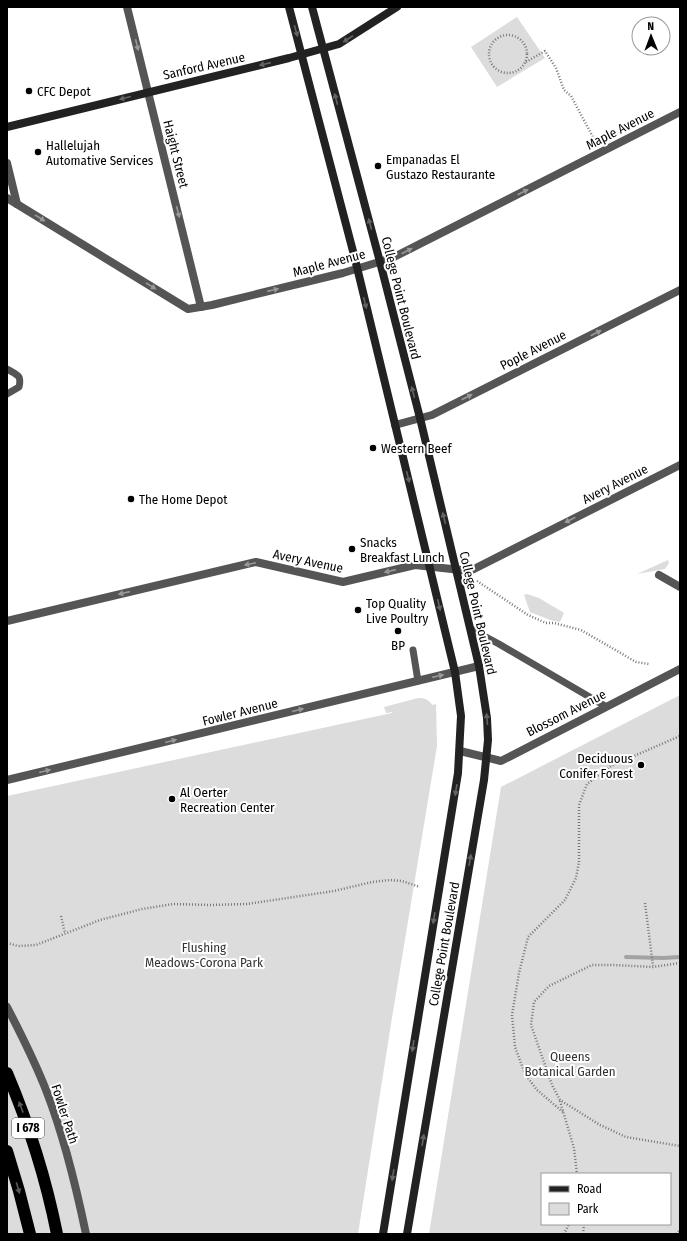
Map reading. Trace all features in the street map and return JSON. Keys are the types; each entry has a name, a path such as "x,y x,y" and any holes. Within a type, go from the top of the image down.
{"highway":[{"name":"I 678","path":"7,1073 24,1116 45,1184 57,1234"},
{"name":"I 678","path":"7,1150 30,1234"},
{"path":"45,1184 64,1234"}],"main road":[{"name":"College Point Boulevard","path":"290,7 357,269 430,567 455,672 461,716 458,773 383,1234"},
{"name":"College Point Boulevard","path":"312,7 420,418 471,629 488,718 487,757 408,1234"},
{"name":"Sanford Avenue","path":"7,127 323,49 339,44 397,7"}],"street":[{"name":"Haight Street","path":"128,7 201,307"},
{"name":"Maple Avenue","path":"7,198 188,309 357,269 392,258 680,112"},
{"path":"7,163 17,204"},
{"name":"Pople Avenue","path":"395,425 432,415 680,290"},
{"name":"Avery Avenue","path":"7,620 256,562 343,582 415,565 470,571 680,465"},
{"path":"659,575 680,587"},
{"name":"Fowler Avenue","path":"7,780 479,666"},
{"name":"Blossom Avenue","path":"460,751 501,761 605,706 680,669"},
{"name":"Fowler Path","path":"7,1007 46,1090 62,1140 86,1234"}],"lane":[{"path":"7,369 20,377 21,380 19,387 7,394"},
{"path":"471,629 605,706"},
{"path":"413,650 418,681"}],"path":[{"path":"526,63 528,53 527,47 513,35 500,37 495,40 491,46 489,59 492,65 496,70 508,74 520,70 526,63 545,51 556,68 564,90 571,96 593,137"},
{"path":"477,581 528,615 546,623 554,623 581,630 636,662 649,664"},
{"path":"563,1112 537,1090 525,1074 515,1047 512,1015 519,973 528,937 565,900 576,878 579,862 579,805 587,784 611,766 680,736"},
{"path":"7,943 18,946 36,945 100,920 135,911 173,904 248,904 334,891 372,882 390,880 402,881 420,887"},
{"path":"645,903 653,967"},
{"path":"61,916 65,933"},
{"path":"577,1173 574,1148 560,1100 552,1085 531,1025 534,1002 549,986 592,965 653,967 680,963"},
{"path":"560,1100 600,1125 626,1137 680,1146"},
{"path":"564,1234 568,1225"},
{"path":"676,1234 680,1230"}],"green space":[{"path":"517,17 545,58 497,87 471,47"},
{"path":"668,560 669,563 665,569 637,574"},
{"path":"527,594 539,598 564,613 560,622 550,620 530,612 524,595"},
{"name":"Queens Botanical Garden","path":"680,695 680,1234 429,1234 501,787"},
{"name":"Flushing Meadows-Corona Park","path":"418,698 426,699 432,705 436,704 437,746 358,1234 7,1234 7,796 392,713 386,713 384,707"}],"waterway":[{"path":"626,957 680,957"}],"place":[{"name":"CFC Depot","path":"29,91"},
{"name":"Hallelujah Automative Services","path":"38,152"},
{"name":"Empanadas El Gustazo Restaurante","path":"378,166"},
{"name":"Western Beef","path":"373,448"},
{"name":"The Home Depot","path":"131,499"},
{"name":"Snacks Breakfast Lunch","path":"352,549"},
{"name":"Top Quality Live Poultry","path":"358,610"},
{"name":"BP","path":"398,631"},
{"name":"Deciduous Conifer Forest","path":"641,765"},
{"name":"Al Oerter Recreation Center","path":"172,799"}]}
